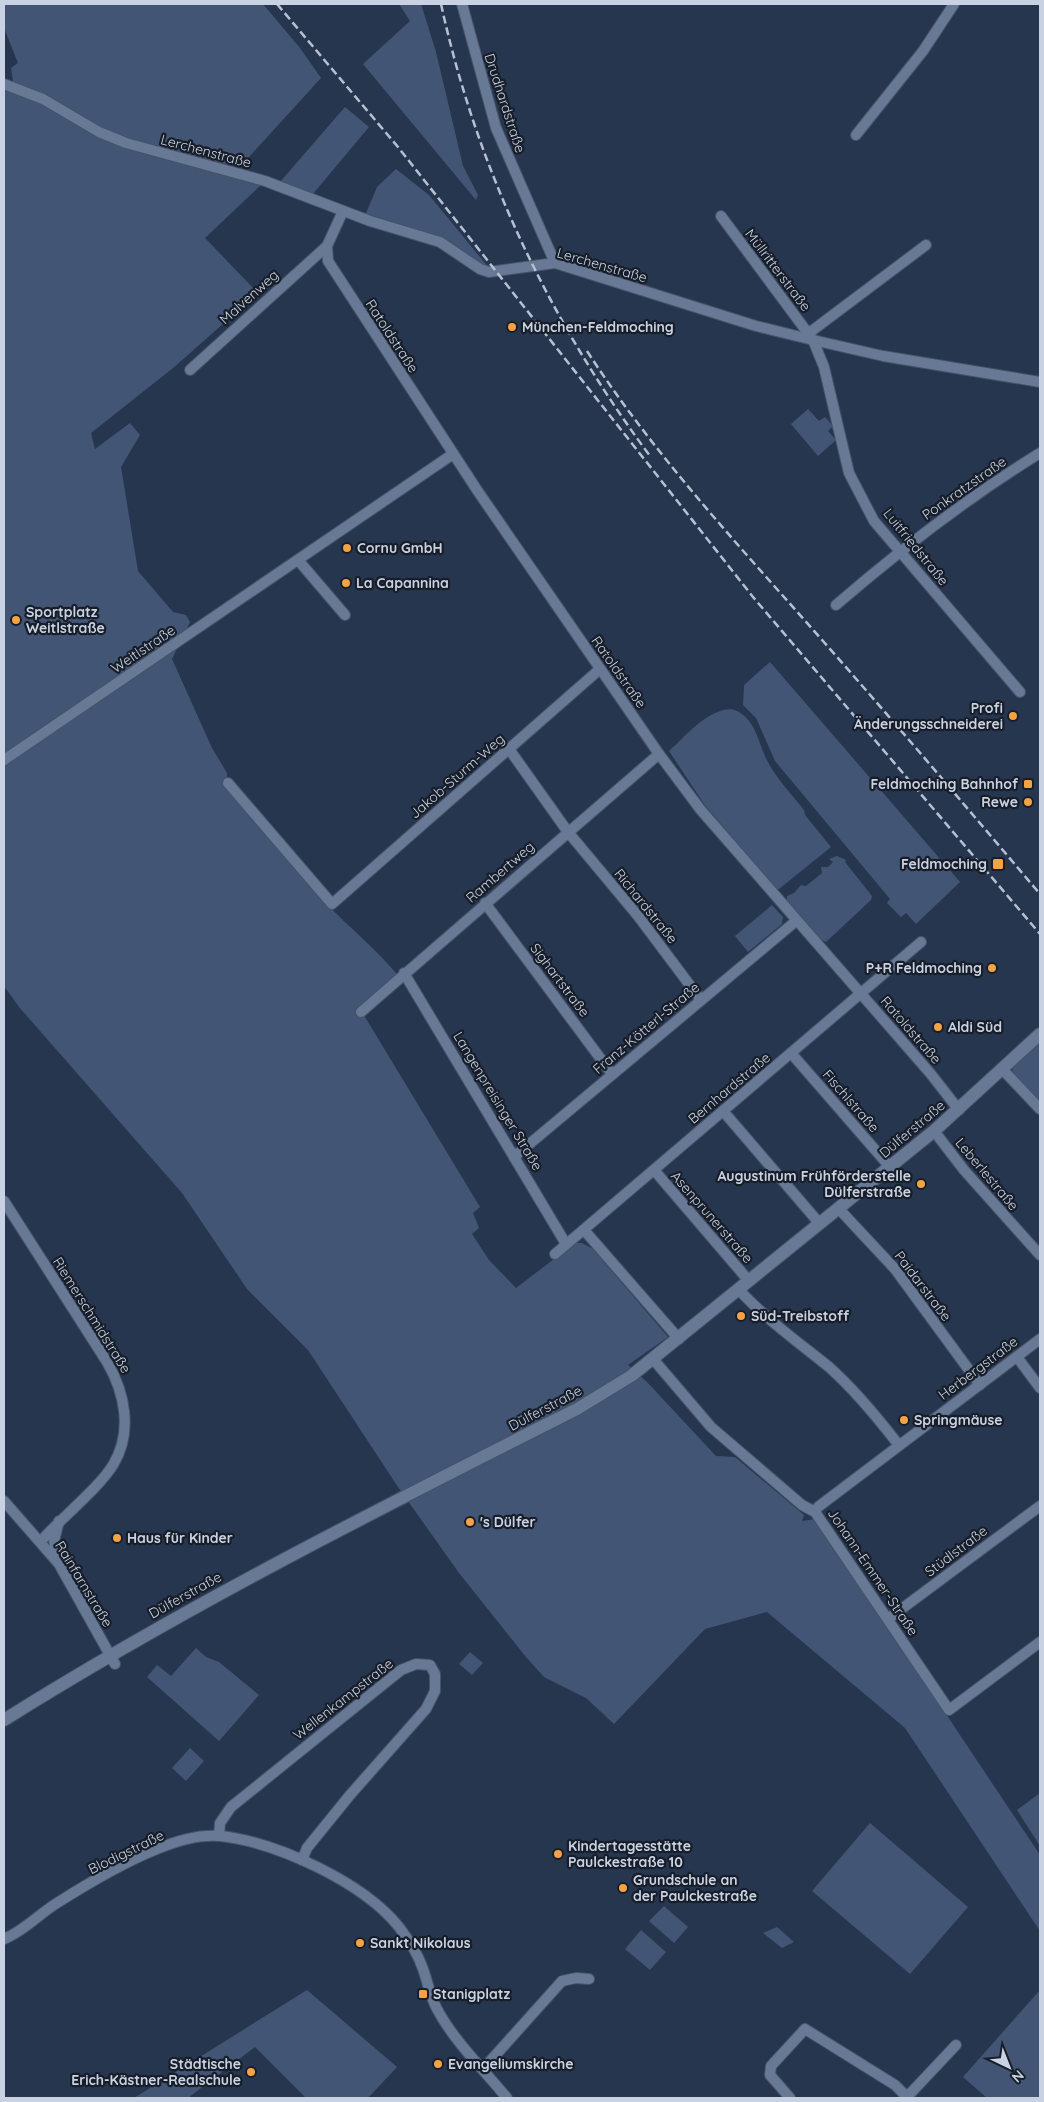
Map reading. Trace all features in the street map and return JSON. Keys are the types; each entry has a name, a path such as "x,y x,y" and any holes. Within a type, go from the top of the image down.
{"main road":[{"name":"Dülferstraße","path":"4,1720 298,1551 578,1409 653,1359 679,1339 959,1110 1040,1034"}],"street":[{"name":"Drudhardstraße","path":"462,4 496,128 555,263"},
{"path":"856,135 923,52 954,4"},
{"name":"Lerchenstraße","path":"4,84 43,99 99,132 126,143 265,181 343,211 440,242 480,269 489,272 555,263 756,326 811,337 883,356 1040,382"},
{"path":"328,246 343,211"},
{"name":"Müllritterstraße","path":"721,216 811,337"},
{"path":"811,337 926,245"},
{"name":"Malvenweg","path":"190,370 328,246"},
{"name":"Ratoldstraße","path":"328,246 328,261 333,270 453,454 659,754 700,809 930,1073 959,1110"},
{"name":"Luitfriedstraße","path":"811,337 824,367 849,472 874,521 1020,692"},
{"name":"Ponkratzstraße","path":"836,605 899,551 986,486 1040,453"},
{"name":"Weitlstraße","path":"4,760 413,484 453,454"},
{"path":"298,560 346,615"},
{"name":"Jakob-Sturm-Weg","path":"228,782 332,904 600,669"},
{"name":"Richardstraße","path":"509,749 568,832 638,916 701,1000"},
{"name":"Rambertweg","path":"361,1012 659,754"},
{"name":"Sighartstraße","path":"485,903 612,1074"},
{"name":"Franz-Kötterl-Straße","path":"515,1156 796,921"},
{"name":"Bernhardstraße","path":"555,1254 921,942"},
{"name":"Langenpreisinger Straße","path":"404,974 515,1156 566,1244"},
{"name":"Fischlstraße","path":"792,1053 890,1167"},
{"path":"1003,1070 1040,1109"},
{"path":"722,1111 820,1224"},
{"name":"Leberlestraße","path":"934,1131 964,1170 1040,1255"},
{"name":"Asenprunerstraße","path":"654,1170 749,1281"},
{"name":"Riemerschmidstraße","path":"4,1201 107,1362 116,1378 123,1400 125,1421 123,1437 113,1465 103,1478 59,1520 41,1541"},
{"name":"Paidarstraße","path":"839,1209 894,1268 980,1385"},
{"path":"584,1230 679,1339"},
{"path":"738,1290 767,1318 830,1368 867,1406 898,1444"},
{"name":"Herbergstraße","path":"815,1512 818,1506 898,1444 1040,1339"},
{"path":"1017,1357 1040,1388"},
{"name":"Johann-Emmer-Straße","path":"653,1359 711,1427 802,1505 815,1512 949,1710 1040,1642"},
{"name":"Rainfarnstraße","path":"4,1501 41,1541 59,1564 112,1659"},
{"name":"Stüdlstraße","path":"888,1619 1040,1506"},
{"path":"59,1520 54,1541 59,1564"},
{"name":"Wellenkampstraße","path":"219,1836 220,1824 231,1807 277,1768 401,1670 416,1664 430,1665 435,1674 435,1690 426,1709 344,1802 307,1848 302,1860"},
{"name":"Blodigstraße","path":"4,1939 56,1903 157,1849 195,1837 219,1836 257,1843 302,1860 354,1890 387,1914 410,1942 424,1971 437,2009 483,2069"},
{"path":"507,2098 483,2069 562,1981 576,1978 589,1979"},
{"path":"790,2098 770,2075 771,2066 805,2029 895,2085 907,2097 956,2046"}],"shaded area":[{"path":"4,4 263,4 300,48 321,78 239,168 262,184 205,238 258,293 173,368 91,433 95,449 130,423 140,435 121,467 138,571 173,612 186,615 190,622 172,659 212,748 227,773 227,788 309,886 382,957 400,978 365,1017 480,1207 473,1213 479,1228 472,1234 489,1260 516,1288 575,1243 582,1243 593,1249 668,1337 628,1365 647,1382 716,1456 735,1457 804,1515 802,1521 816,1519 1040,1855 1040,1931 905,1728 767,1612 705,1629 614,1724 586,1698 544,1677 459,1573 398,1487 308,1350 247,1289 182,1193 19,1007 4,986 4,85 13,81 11,68 18,63 4,28"},
{"path":"399,4 421,4 436,52 463,166 478,195 476,200 363,64 410,21"},
{"path":"345,107 369,127 312,195 280,182"},
{"path":"396,169 429,195 489,268 444,243 364,218 377,187"},
{"path":"808,409 819,421 825,417 833,426 828,431 836,440 818,456 791,424"},
{"path":"770,662 960,882 916,924 906,913 901,917 887,903 890,899 775,761 756,718 743,705 744,685"},
{"path":"731,709 740,713 751,724 773,770 804,810 805,815 831,847 779,889 776,889 704,804 669,751 689,731 705,719 722,710"},
{"path":"837,856 846,860 845,862 872,896 871,900 826,942 819,939 787,902 787,896 794,893 801,885 806,886 822,873 821,867 828,867 833,862 829,859"},
{"path":"772,905 783,917 782,924 748,952 735,936"},
{"path":"1040,1039 1040,1104 1015,1078 1012,1068"},
{"path":"196,1648 206,1657 219,1662 259,1695 219,1741 147,1677 157,1665 171,1676"},
{"path":"470,1652 483,1663 472,1675 459,1664"},
{"path":"190,1748 204,1761 186,1781 172,1768"},
{"path":"1040,1793 1040,1846 1017,1810"},
{"path":"870,1823 968,1907 910,1974 812,1891"},
{"path":"664,1906 688,1927 674,1943 649,1921"},
{"path":"777,1927 794,1942 782,1948 763,1933"},
{"path":"641,1930 666,1952 650,1970 625,1949"},
{"path":"307,1990 397,2067 368,2098 306,2098 255,2047 188,2098 134,2098"},
{"path":"1040,1990 1040,2098 987,2098 963,2077"}],"railway":[{"path":"277,4 398,147 753,597 1040,934"},
{"path":"441,4 456,65 475,125 496,184 521,241 549,297 580,351 613,404 650,456"},
{"path":"587,351 641,428 730,536 878,704 1040,894"}],"place":[{"name":"München-Feldmoching","path":"512,327"},
{"name":"Cornu GmbH","path":"347,548"},
{"name":"La Capannina","path":"346,583"},
{"name":"Sportplatz Weitlstraße","path":"16,620"},
{"name":"Profi Änderungsschneiderei","path":"1013,716"},
{"name":"Feldmoching Bahnhof","path":"1028,784"},
{"name":"Rewe","path":"1028,802"},
{"name":"Feldmoching","path":"998,864"},
{"name":"P+R Feldmoching","path":"992,968"},
{"name":"Aldi Süd","path":"938,1027"},
{"name":"Augustinum Frühförderstelle Dülferstraße","path":"921,1184"},
{"name":"Süd-Treibstoff","path":"741,1316"},
{"name":"Springmäuse","path":"904,1420"},
{"name":"'s Dülfer","path":"470,1522"},
{"name":"Haus für Kinder","path":"117,1538"},
{"name":"Kindertagesstätte Paulckestraße 10","path":"558,1854"},
{"name":"Grundschule an der Paulckestraße","path":"623,1888"},
{"name":"Sankt Nikolaus","path":"360,1943"},
{"name":"Stanigplatz","path":"423,1994"},
{"name":"Evangeliumskirche","path":"438,2064"},
{"name":"Städtische Erich-Kästner-Realschule","path":"251,2072"}]}
